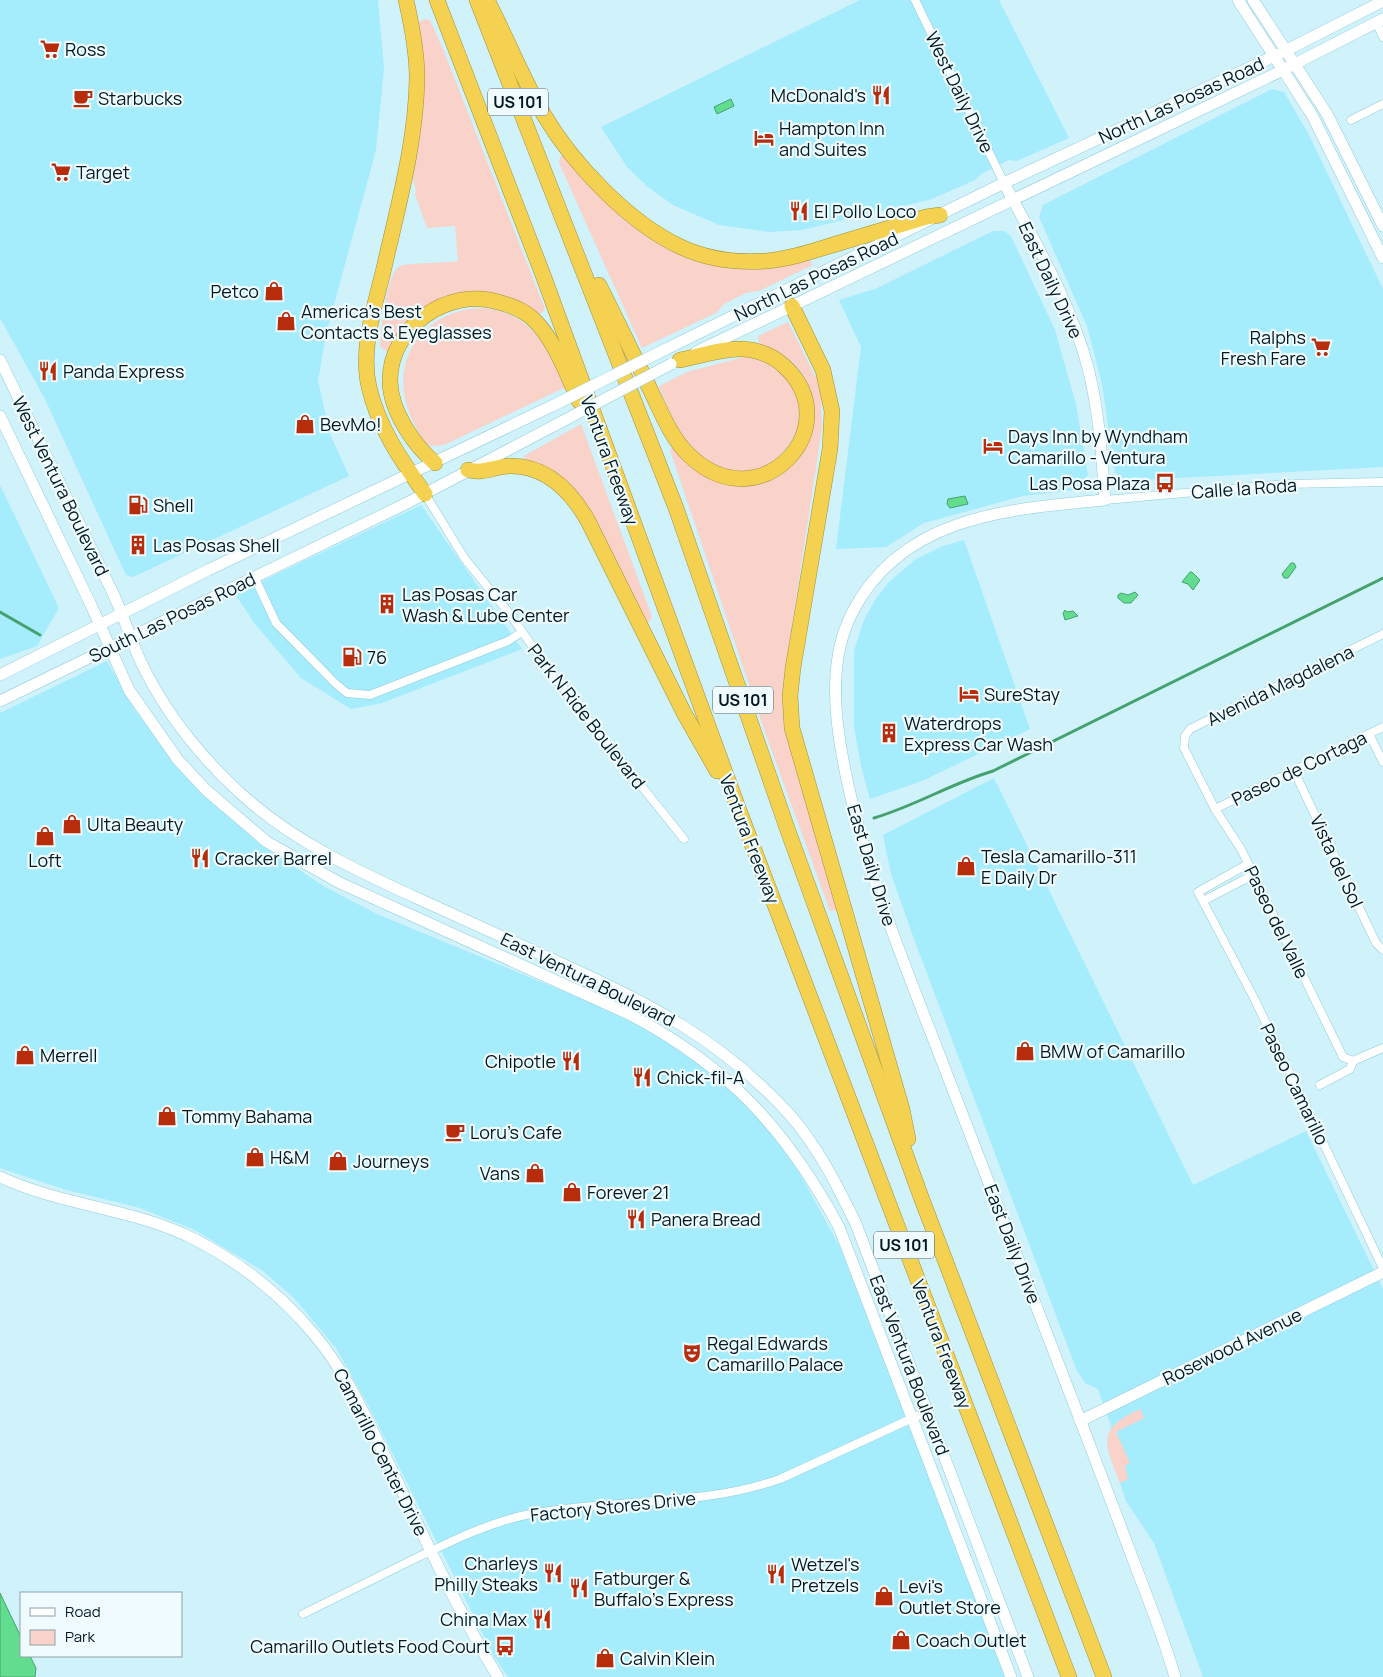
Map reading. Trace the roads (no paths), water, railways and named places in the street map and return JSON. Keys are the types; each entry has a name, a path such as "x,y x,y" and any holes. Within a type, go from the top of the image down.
{"highway":[{"path":"406,0 416,52 416,106 406,170 369,332 366,364 374,404 400,458 425,494"},
{"name":"Ventura Freeway","path":"437,0 543,275 740,813 1068,1677"},
{"name":"Ventura Freeway","path":"477,0 559,205 676,508 788,828 921,1197 1104,1677"},
{"path":"487,0 529,87 562,141 599,184 623,207 646,226 682,247 725,260 769,261 799,255 926,217 940,215"},
{"path":"559,205 675,438 687,454 706,469 729,478 741,479 763,475 778,468 792,456 803,436 805,404 799,383 780,362 769,355 745,349 676,362"},
{"path":"435,463 415,443 393,396 390,383 395,355 410,328 430,312 454,301 468,298 491,300 517,308 532,319 544,333 571,383 626,505"},
{"path":"792,306 823,370 832,411 830,449 793,668 790,696 792,728 902,1109 921,1197"},
{"path":"468,470 481,473 496,468 512,466 544,473 557,482 578,503 684,713 740,813"}],"main road":[{"path":"1238,0 1321,133 1383,258"},
{"path":"1253,0 1327,114 1383,226"},
{"name":"North Las Posas Road","path":"411,474 1004,183 1285,51 1383,1"},
{"path":"1369,8 1380,21"},
{"name":"North Las Posas Road","path":"425,494 676,362 1014,201 1380,21"},
{"name":"East Daily Drive","path":"1004,183 1065,303 1088,367 1094,395 1105,500 1034,508 969,520 934,533 910,546 894,559 871,584 852,613 843,634 836,682 838,733 843,761 883,907 1080,1421 1175,1677"},
{"path":"784,291 792,306"},
{"name":"West Ventura Boulevard","path":"0,360 123,613 131,636"},
{"name":"West Ventura Boulevard","path":"0,416 109,647"},
{"name":"South Las Posas Road","path":"0,675 301,524 411,474"},
{"name":"South Las Posas Road","path":"0,701 425,494"},
{"name":"East Ventura Boulevard","path":"131,636 153,684 189,737 238,791 291,833 319,851 379,882 660,1010 724,1054 751,1076 791,1116 816,1149 833,1177 856,1224 1028,1677"},
{"name":"East Ventura Boulevard","path":"109,647 129,690 178,760 206,790 267,842 340,883 638,1019 692,1051 743,1094 793,1152 815,1183 838,1227 1011,1677"},
{"name":"Camarillo Center Drive","path":"0,1177 52,1196 134,1216 174,1230 239,1265 285,1303 313,1333 344,1377 498,1677"},
{"name":"Rosewood Avenue","path":"1080,1421 1383,1270"}],"street":[{"name":"West Daily Drive","path":"916,0 1004,183"},
{"path":"1380,21 1383,36"},
{"path":"1351,120 1383,104"},
{"name":"Calle la Roda","path":"1105,500 1279,484 1383,482"},
{"name":"Park N Ride Boulevard","path":"425,494 465,559 522,632 554,677 684,839"},
{"path":"254,576 276,623 347,693 370,695 391,688 508,641 522,632"},
{"name":"Avenida Magdalena","path":"1184,742 1190,729 1383,634"},
{"name":"Paseo de Cortaga","path":"1215,809 1383,727"},
{"path":"1369,734 1383,762"},
{"name":"Paseo del Valle","path":"1184,742 1184,748 1215,809 1248,864 1343,1057 1353,1062"},
{"name":"Vista del Sol","path":"1294,771 1376,943 1383,950"},
{"name":"Paseo Camarillo","path":"1248,864 1198,892 1259,1009 1383,1270"},
{"path":"1203,901 1253,875"},
{"path":"1320,1085 1350,1069 1353,1062 1383,1048"},
{"name":"Factory Stores Drive","path":"303,1614 480,1529 545,1512 686,1499 758,1486 780,1478 928,1411"}],"waterway":[{"path":"874,818 993,771 1383,578"},
{"path":"0,612 40,635"}],"place":[{"name":"Ross","path":"50,49"},
{"name":"McDonald's","path":"881,95"},
{"name":"Starbucks","path":"83,98"},
{"name":"Hampton Inn and Suites","path":"764,138"},
{"name":"Target","path":"61,172"},
{"name":"El Pollo Loco","path":"799,211"},
{"name":"Petco","path":"274,291"},
{"name":"America's Best Contacts & Eyeglasses","path":"286,321"},
{"name":"Ralphs Fresh Fare","path":"1321,347"},
{"name":"Panda Express","path":"48,371"},
{"name":"BevMo!","path":"305,424"},
{"name":"Days Inn by Wyndham Camarillo - Ventura","path":"993,446"},
{"name":"Las Posa Plaza","path":"1165,483"},
{"name":"Shell","path":"138,505"},
{"name":"Las Posas Shell","path":"138,545"},
{"name":"Las Posas Car Wash & Lube Center","path":"387,604"},
{"name":"76","path":"352,657"},
{"name":"SureStay","path":"969,694"},
{"name":"Waterdrops Express Car Wash","path":"889,733"},
{"name":"Ulta Beauty","path":"72,824"},
{"name":"Loft","path":"45,836"},
{"name":"Cracker Barrel","path":"200,858"},
{"name":"Tesla Camarillo-311 E Daily Dr","path":"966,866"},
{"name":"BMW of Camarillo","path":"1025,1051"},
{"name":"Merrell","path":"25,1055"},
{"name":"Chipotle","path":"571,1061"},
{"name":"Chick-fil-A","path":"642,1077"},
{"name":"Tommy Bahama","path":"167,1116"},
{"name":"Loru's Cafe","path":"455,1132"},
{"name":"H&M","path":"255,1157"},
{"name":"Journeys","path":"338,1161"},
{"name":"Vans","path":"535,1173"},
{"name":"Forever 21","path":"572,1192"},
{"name":"Panera Bread","path":"636,1219"},
{"name":"Regal Edwards Camarillo Palace","path":"692,1353"},
{"name":"Charleys Philly Steaks","path":"553,1573"},
{"name":"Wetzel's Pretzels","path":"776,1574"},
{"name":"Fatburger & Buffalo's Express","path":"579,1588"},
{"name":"Levi's Outlet Store","path":"884,1596"},
{"name":"China Max","path":"542,1619"},
{"name":"Coach Outlet","path":"901,1640"},
{"name":"Camarillo Outlets Food Court","path":"505,1646"},
{"name":"Calvin Klein","path":"605,1658"}]}
